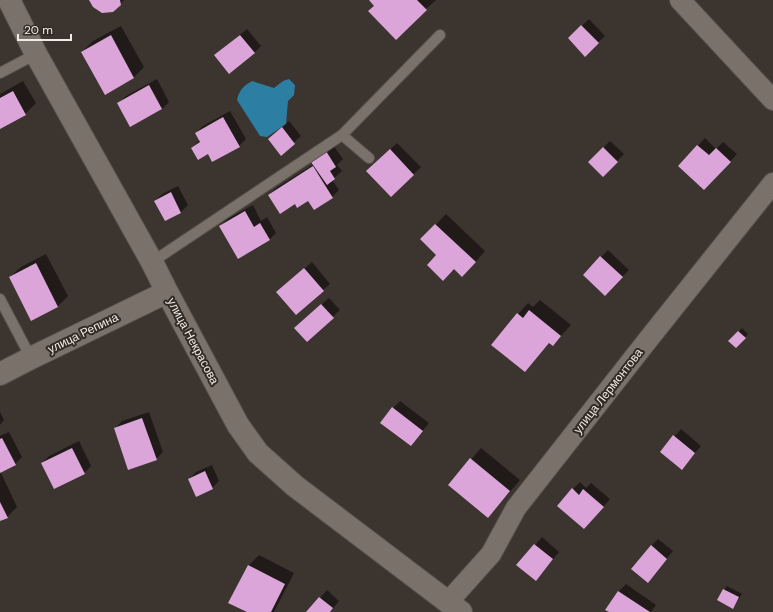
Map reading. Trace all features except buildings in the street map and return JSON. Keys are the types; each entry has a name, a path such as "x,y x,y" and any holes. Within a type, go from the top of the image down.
{"street":[{"name":"улица Некрасова","path":"9,0 36,54 152,262 238,425 258,453 295,486 454,607"},
{"path":"680,0 773,100"},
{"name":"улица Лермонтова","path":"454,607 490,554 516,508 773,183"},
{"name":"улица Репина","path":"0,374 167,292"}],"lane":[{"path":"152,262 342,135 440,35"},
{"path":"0,73 36,54"},
{"path":"342,135 369,158"},
{"path":"0,299 31,358"}],"water":[{"path":"289,79 295,85 294,95 288,101 286,124 267,137 260,136 237,100 239,94 246,85 252,81 274,88 283,81"}]}
